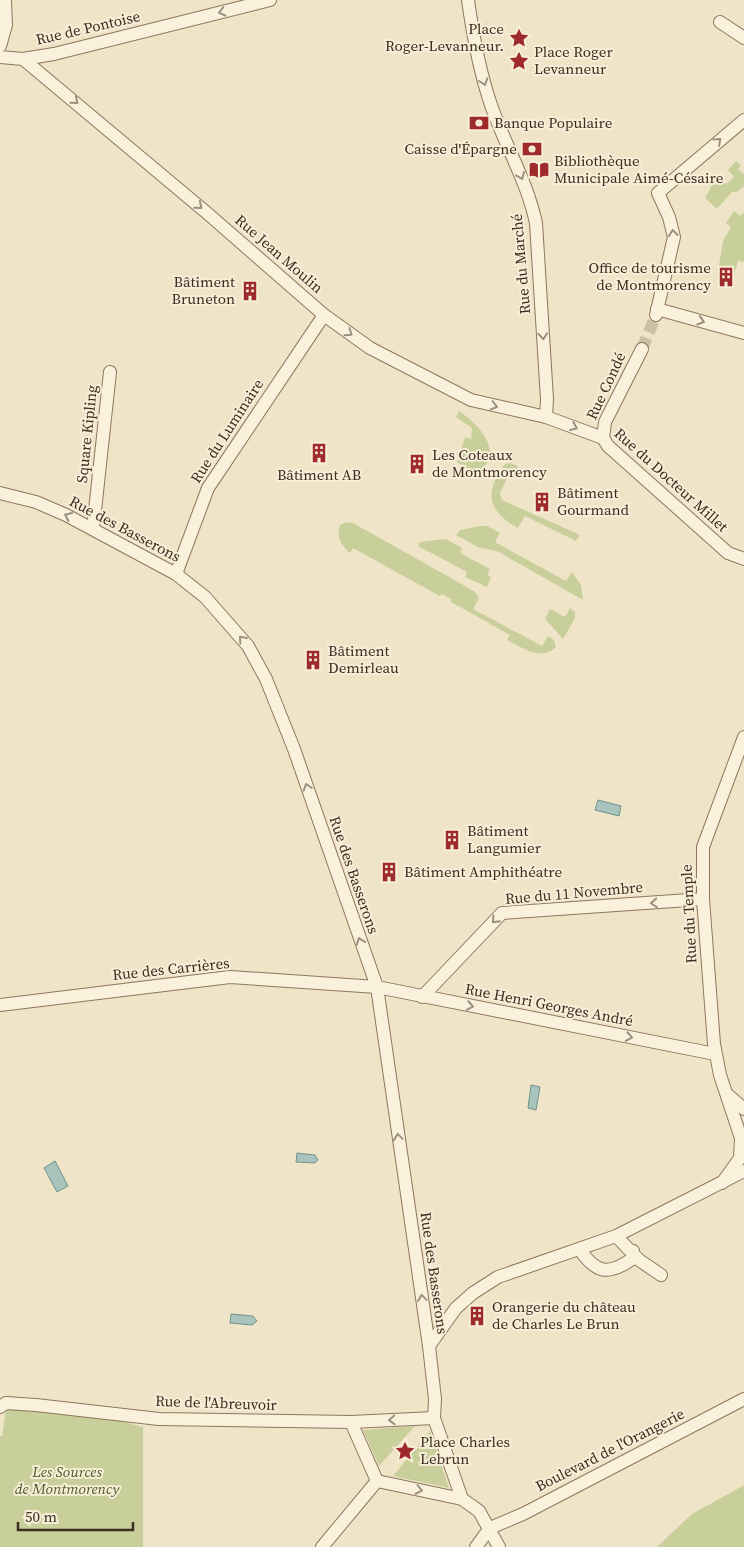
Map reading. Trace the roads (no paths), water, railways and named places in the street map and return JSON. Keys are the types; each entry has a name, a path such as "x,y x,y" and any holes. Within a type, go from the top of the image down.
{"street":[{"path":"0,46 6,25 5,0"},
{"name":"Rue de Pontoise","path":"0,57 23,59 68,51 270,0"},
{"name":"Rue du Marché","path":"468,0 480,68 507,128 531,200 536,223 547,400 546,417"},
{"path":"720,22 744,38"},
{"path":"51,81 46,66 68,51"},
{"name":"Rue Jean Moulin","path":"23,59 207,212 324,315 370,348 458,394 497,407 546,417"},
{"path":"744,120 659,191 658,197 670,217 674,238 657,312 744,333"},
{"name":"Rue du Luminaire","path":"176,574 208,488 324,315"},
{"name":"Rue Condé","path":"603,438 605,422 642,349"},
{"name":"Square Kipling","path":"93,529 110,372"},
{"name":"Rue du Docteur Millet","path":"546,417 603,438 608,446 710,538 728,553 744,559"},
{"name":"Rue des Basserons","path":"0,493 36,502 93,529 176,574 205,597 248,646 266,679 294,749 376,987 429,1346 435,1399 434,1418 462,1499"},
{"name":"Rue du Temple","path":"722,1184 740,1158 741,1126 728,1096 715,1054 703,900 702,846 744,737"},
{"name":"Rue du 11 Novembre","path":"422,997 502,913 703,900"},
{"name":"Rue des Carrières","path":"0,1005 230,977 376,987"},
{"name":"Rue Henri Georges André","path":"376,987 715,1054"},
{"path":"728,1096 744,1109"},
{"name":"Rue du Temple","path":"429,1346 456,1308 485,1286 515,1270 580,1250 616,1236 722,1184 744,1171"},
{"path":"616,1236 633,1251 638,1260 661,1275"},
{"path":"580,1250 596,1269 606,1271 622,1266 632,1259 633,1251"},
{"name":"Boulevard de l'Orangerie","path":"490,1528 522,1514 744,1399"},
{"name":"Rue de l'Abreuvoir","path":"0,1407 6,1403 36,1405 159,1419 351,1422 434,1418"},
{"path":"351,1422 377,1481"},
{"path":"377,1481 462,1499 479,1511 499,1547"},
{"path":"322,1547 377,1481"},
{"path":"476,1547 490,1528"}],"water":[{"path":"598,800 621,806 619,816 595,810"},
{"path":"531,1085 540,1087 536,1110 528,1108"},
{"path":"297,1153 315,1155 318,1160 315,1163 296,1162"},
{"path":"55,1161 68,1186 57,1192 44,1168"},
{"path":"231,1314 253,1316 257,1321 252,1325 230,1323"}],"tunnel":[{"path":"642,349 656,315"}],"place":[{"name":"Place Roger-Levanneur.","path":"519,38"},
{"name":"Place Roger Levanneur","path":"519,61"},
{"name":"Banque Populaire","path":"479,123"},
{"name":"Caisse d'Épargne","path":"532,149"},
{"name":"Bibliothèque Municipale Aimé-Césaire","path":"539,170"},
{"name":"Office de tourisme de Montmorency","path":"726,277"},
{"name":"Bâtiment Bruneton","path":"250,291"},
{"name":"Bâtiment AB","path":"319,453"},
{"name":"Les Coteaux de Montmorency","path":"417,464"},
{"name":"Bâtiment Gourmand","path":"542,502"},
{"name":"Bâtiment Demirleau","path":"313,660"},
{"name":"Bâtiment Langumier","path":"452,840"},
{"name":"Bâtiment Amphithéatre","path":"389,872"},
{"name":"Orangerie du château de Charles Le Brun","path":"477,1316"},
{"name":"Place Charles Lebrun","path":"405,1451"}],"park label":[{"name":"Les Sources de Montmorency","path":"67,1480"}]}
